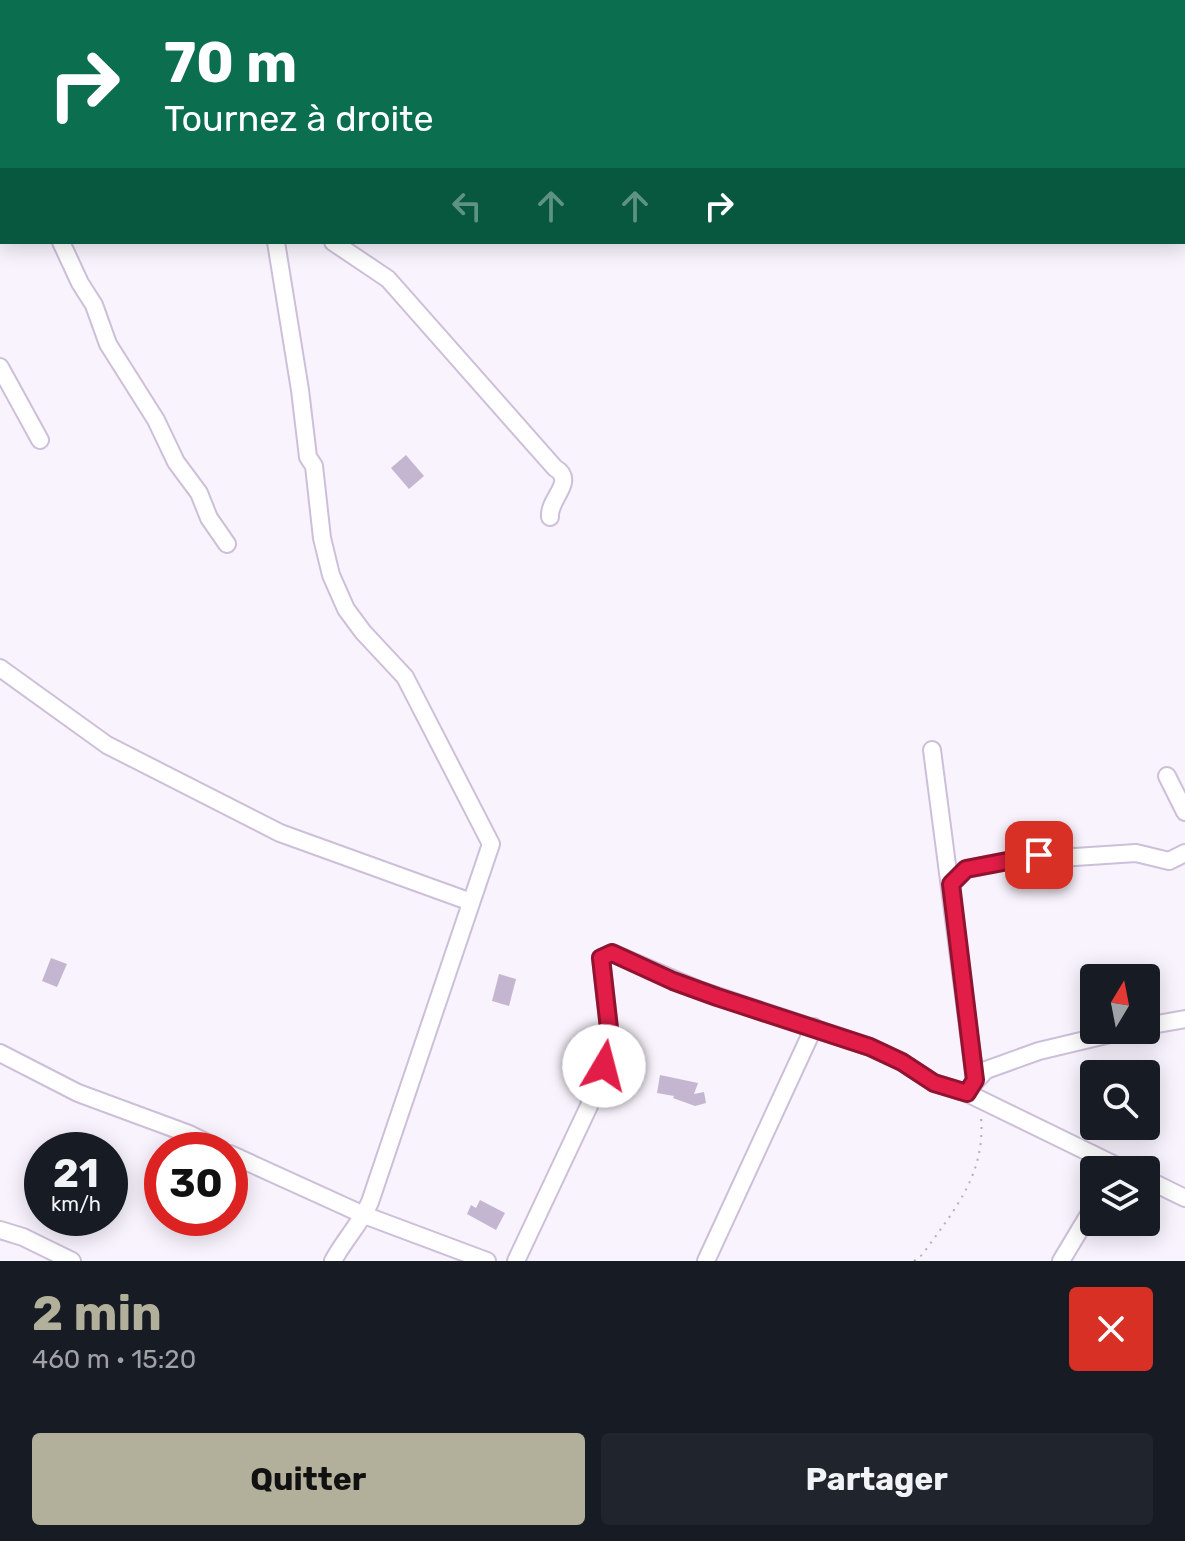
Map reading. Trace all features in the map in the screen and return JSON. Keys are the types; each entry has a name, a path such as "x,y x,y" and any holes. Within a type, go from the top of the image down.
{"street":[{"path":"62,244 94,305 108,344 227,544"},
{"path":"276,244 308,457 314,466 322,538 331,575 354,621 405,677 491,844 364,1215 333,1261"},
{"path":"336,244 388,279 555,468 561,471 563,486 551,503 550,517"},
{"path":"0,367 40,440"},
{"path":"0,668 107,745 280,833 471,902"},
{"path":"932,750 951,884 974,1091"},
{"path":"1167,776 1185,812"},
{"path":"951,884 966,869 1039,855 1075,857 1136,853 1169,861 1185,853"},
{"path":"516,1261 589,1106 611,1046 601,958 612,953 699,990 870,1047 902,1062 934,1083 974,1091 1096,1156"},
{"path":"1160,1023 1185,1019"},
{"path":"706,1261 814,1027"},
{"path":"974,1091 986,1070 1039,1051 1080,1041"},
{"path":"0,1053 78,1093 184,1132"},
{"path":"248,1162 364,1215 487,1261"},
{"path":"1160,1186 1185,1198"},
{"path":"1061,1261 1080,1229"},
{"path":"0,1230 23,1237 72,1261"}],"path":[{"path":"914,1261 957,1209 980,1157 982,1135 974,1091"}],"building":[{"path":"406,455 424,476 409,489 391,468"},
{"path":"51,958 67,964 57,987 42,981"},
{"path":"499,974 516,979 509,1006 492,1001"},
{"path":"660,1075 698,1083 694,1094 704,1092 706,1103 695,1106 674,1096 657,1093"},
{"path":"480,1200 505,1213 496,1230 467,1214 471,1205 476,1208"}],"route":[{"path":"604,1066 611,1046 601,958 612,953 673,981 870,1047 902,1062 934,1083 967,1093 975,1080 951,884 966,869 1039,855"}]}
